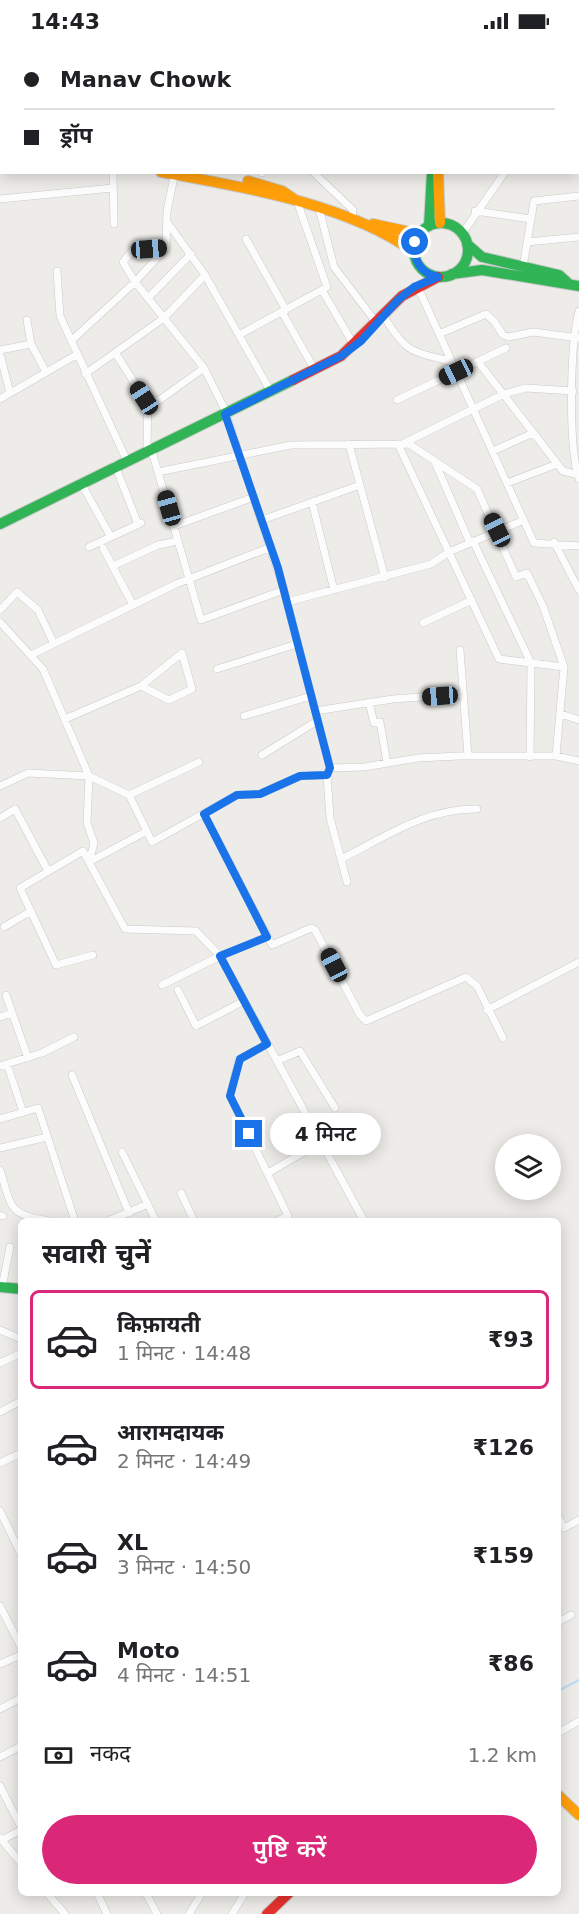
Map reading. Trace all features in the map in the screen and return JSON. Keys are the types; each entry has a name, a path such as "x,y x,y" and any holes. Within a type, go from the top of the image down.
{"main road":[{"path":"180,174 239,186 319,208 402,243 414,252"},
{"path":"211,174 282,191 297,201"},
{"path":"429,226 432,174"},
{"path":"438,174 440,223"},
{"path":"352,220 419,234"},
{"path":"438,277 426,272 416,260 414,252 419,234 429,226 440,223 448,224 482,257 559,275 574,285"},
{"path":"452,274 465,262 464,239"},
{"path":"414,287 438,277 483,270 574,285"},
{"path":"269,389 312,365 376,322 414,287 426,272"},
{"path":"0,518 341,356 361,341 376,322"},
{"path":"0,524 114,464"},
{"path":"1,1287 18,1289"},
{"path":"561,1798 579,1815"},
{"path":"267,1914 286,1896"}],"street":[{"path":"113,174 114,224"},
{"path":"71,341 135,282 166,248 167,222 175,174"},
{"path":"315,174 353,210 352,220"},
{"path":"464,239 475,211 503,174"},
{"path":"0,199 113,188"},
{"path":"523,267 534,201 579,196"},
{"path":"239,335 327,287 297,201"},
{"path":"319,208 334,267 376,322 412,351 452,362"},
{"path":"475,211 531,219"},
{"path":"167,222 205,275 269,389"},
{"path":"527,242 579,237"},
{"path":"246,239 312,365"},
{"path":"166,248 132,250 123,262 135,282 204,368 224,411 272,547 284,590 315,711 328,772 330,818 347,882"},
{"path":"148,297 191,254"},
{"path":"57,271 60,316 76,355 126,459"},
{"path":"85,374 164,318 205,275"},
{"path":"574,285 579,277"},
{"path":"414,287 421,294 534,543 554,542 579,546"},
{"path":"322,290 351,340"},
{"path":"479,363 563,471 579,476 575,395 579,310"},
{"path":"439,334 486,314 494,321 503,335 508,337 533,332 576,338"},
{"path":"27,320 31,344 46,372"},
{"path":"10,393 1,366 0,352 31,344"},
{"path":"397,400 479,363 506,348"},
{"path":"116,354 144,398 158,401 204,368"},
{"path":"0,399 76,355"},
{"path":"400,444 504,394 526,388 575,395"},
{"path":"148,398 150,446 201,620 284,590"},
{"path":"493,451 533,433"},
{"path":"349,444 385,578"},
{"path":"400,444 500,659 564,667"},
{"path":"158,472 291,445 409,444 477,489 516,577 526,573 560,648 564,667 556,756"},
{"path":"434,459 531,663 530,757"},
{"path":"89,547 140,524 114,464"},
{"path":"507,483 557,464"},
{"path":"81,483 111,537"},
{"path":"262,519 360,485"},
{"path":"174,526 254,497"},
{"path":"312,502 334,590"},
{"path":"287,602 431,564 449,552 524,520"},
{"path":"112,566 158,545 178,540"},
{"path":"554,542 579,590"},
{"path":"31,655 190,579 272,547"},
{"path":"103,548 133,605"},
{"path":"0,610 18,592 38,610 54,644"},
{"path":"423,623 472,600"},
{"path":"0,622 43,669 89,776 87,823 94,843 89,862"},
{"path":"218,669 297,644"},
{"path":"460,650 468,756"},
{"path":"65,719 141,686 182,652 192,689 169,700 141,686"},
{"path":"315,711 369,702 463,694"},
{"path":"244,716 311,696"},
{"path":"369,702 374,723 380,722 387,764"},
{"path":"561,714 579,720"},
{"path":"262,755 317,721"},
{"path":"0,786 28,773 89,776 129,795 152,842 237,795 260,794 300,776 418,758 556,756 579,761"},
{"path":"129,795 199,762"},
{"path":"0,818 15,809 48,872"},
{"path":"341,859 429,814 457,809 477,809"},
{"path":"204,814 272,945 305,929 315,930 360,1015 366,1022 466,977 477,987 503,1038"},
{"path":"89,862 147,831"},
{"path":"93,955 56,965 20,888 83,851 125,928 196,931 220,956 362,1218"},
{"path":"4,927 31,911"},
{"path":"162,985 220,956 267,937"},
{"path":"488,1010 579,962"},
{"path":"178,990 196,1026 244,1000"},
{"path":"6,994 28,1058"},
{"path":"0,1017 12,1013"},
{"path":"23,1112 3,1065 28,1058 74,1037"},
{"path":"267,1044 240,1059 230,1096 288,1216 284,1218"},
{"path":"277,1061 300,1051 335,1107"},
{"path":"72,1075 129,1213"},
{"path":"0,1119 38,1108 74,1218"},
{"path":"0,1148 47,1137"},
{"path":"268,1173 321,1142"},
{"path":"122,1152 155,1218"},
{"path":"0,1170 10,1204 25,1217 31,1218"},
{"path":"181,1192 193,1218"},
{"path":"116,1218 148,1204"},
{"path":"1,1287 10,1247"},
{"path":"0,1330 18,1338"},
{"path":"0,1363 18,1354"},
{"path":"0,1412 18,1403"},
{"path":"0,1463 18,1456"},
{"path":"0,1511 18,1548"},
{"path":"561,1522 564,1528 579,1520"},
{"path":"0,1606 18,1641"},
{"path":"561,1620 571,1615"},
{"path":"0,1665 18,1656"},
{"path":"0,1708 18,1699"},
{"path":"561,1731 579,1721"},
{"path":"0,1757 18,1748"},
{"path":"0,1786 18,1823"},
{"path":"18,1830 1,1839 18,1859"},
{"path":"50,1896 65,1914"},
{"path":"98,1896 107,1914"},
{"path":"148,1896 157,1914"},
{"path":"189,1914 200,1896"},
{"path":"232,1914 243,1896"}],"waterway":[{"path":"561,1689 579,1680"}],"traffic: fast":[{"path":"429,226 432,174"},
{"path":"441,223 451,225 460,231 466,240 468,250 466,260 460,269 451,275 441,277 431,275 422,269 416,260 414,250 416,240 422,231 431,225 441,223"},
{"path":"467,244 482,257 559,275 569,284"},
{"path":"452,274 482,270 579,286"},
{"path":"0,524 293,380"},
{"path":"0,1287 18,1289"}],"traffic: slow":[{"path":"172,174 258,191 326,209 388,235 414,252"},
{"path":"438,174 440,223"},
{"path":"248,181 282,191 294,199"},
{"path":"373,224 419,234"},
{"path":"561,1798 579,1815"}],"traffic: jam":[{"path":"293,380 341,356 402,296 438,277"},
{"path":"267,1914 286,1896"}],"route":[{"path":"249,1134 230,1096 240,1059 267,1044 220,956 267,937 204,814 237,795 260,794 300,776 327,775 330,768 272,547 225,414 341,356 361,341 369,329 398,300 414,287 438,277 420,267 414,252 415,242"}]}
